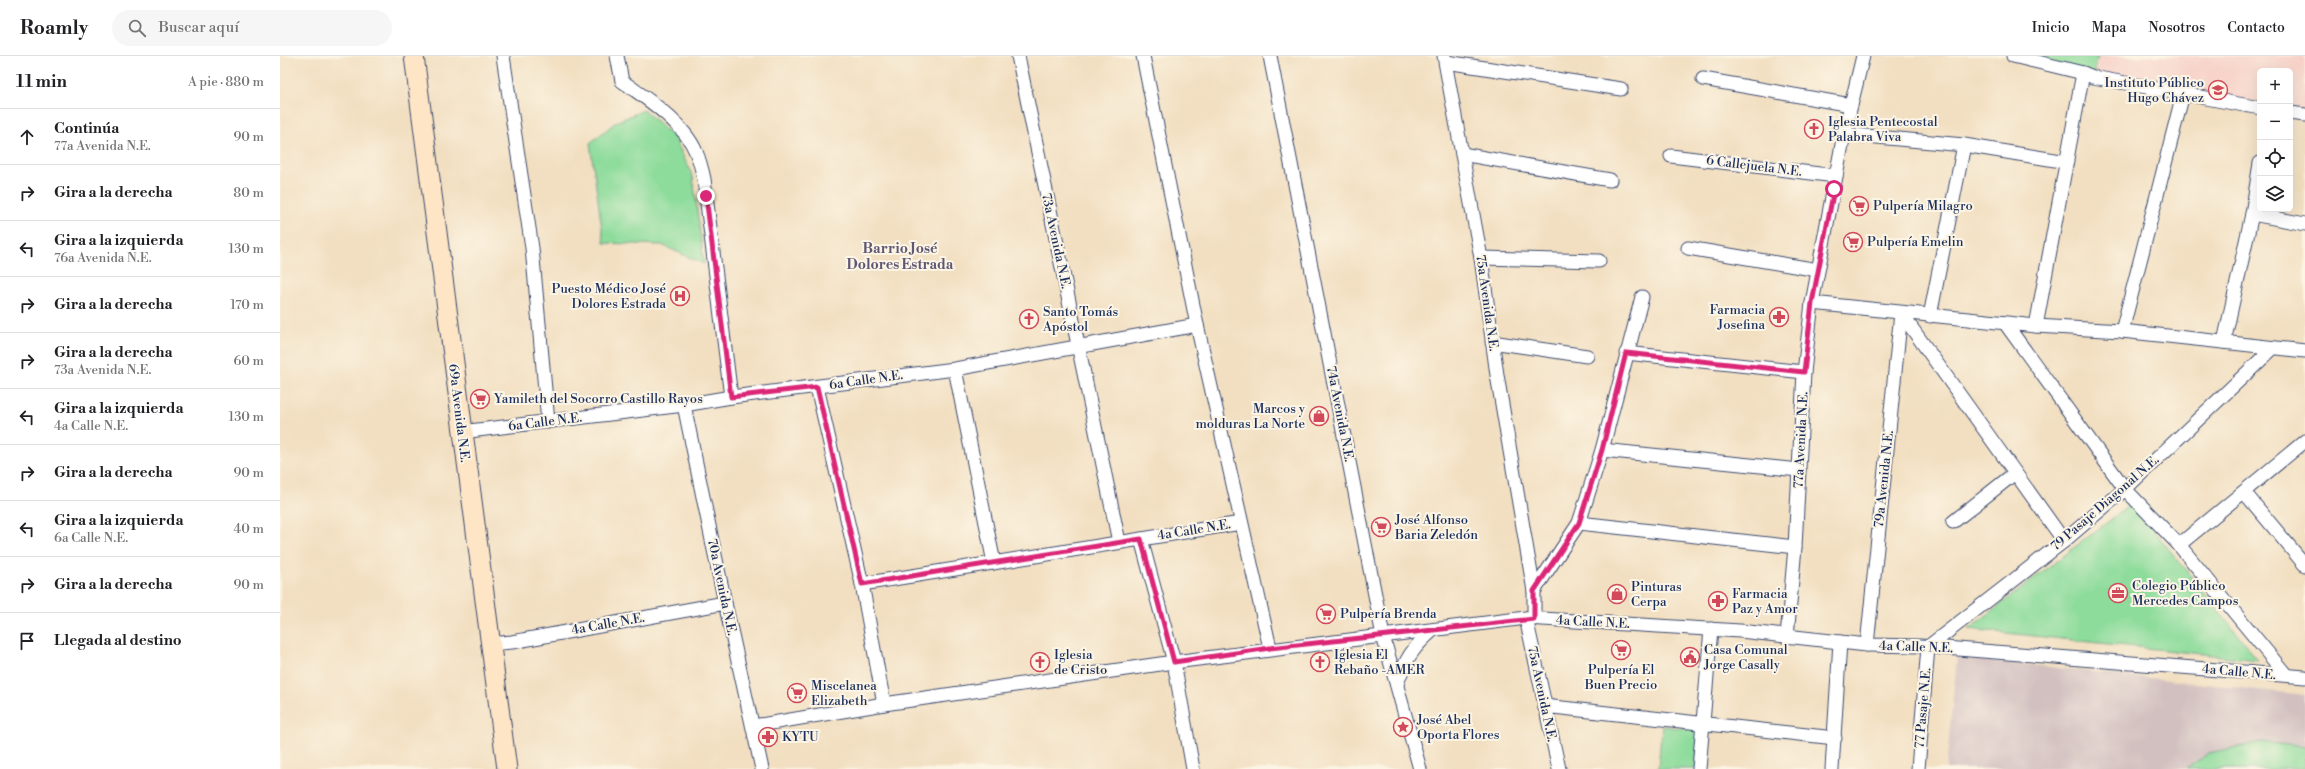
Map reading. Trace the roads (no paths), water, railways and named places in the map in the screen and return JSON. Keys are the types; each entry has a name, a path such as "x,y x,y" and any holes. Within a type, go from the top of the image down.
{"street":[{"name":"69a Avenida N.E.","path":"414,56 461,432 507,769"},
{"path":"504,56 532,248 548,422"},
{"path":"617,56 622,80 656,105 682,132 696,151 704,179 731,397"},
{"name":"73a Avenida N.E.","path":"1018,56 1119,542"},
{"path":"1143,56 1197,325 1270,648"},
{"name":"74a Avenida N.E.","path":"1270,56 1383,636 1420,769"},
{"name":"77a Avenida N.E.","path":"1787,637 1800,470 1804,372 1812,303 1844,134 1863,56"},
{"path":"2013,56 2083,73 2093,77 2257,107"},
{"path":"1445,59 1621,88"},
{"name":"75a Avenida N.E.","path":"1445,59 1481,258 1492,342 1533,587 1530,618 1544,706 1559,769"},
{"path":"2036,326 2083,73"},
{"path":"1703,79 1851,105"},
{"path":"2122,331 2182,94"},
{"path":"2293,113 2305,115"},
{"path":"1844,134 1964,145 2067,162"},
{"path":"1930,316 1964,145"},
{"path":"1462,154 1610,180"},
{"name":"6 Callejuela N.E.","path":"1671,156 1836,176"},
{"path":"2224,342 2252,214 2258,176"},
{"path":"2252,214 2305,224"},
{"path":"1688,248 1818,270"},
{"path":"1481,258 1599,261"},
{"path":"1533,587 1579,523 1602,450 1626,353 1642,297"},
{"path":"1812,303 2036,326 2122,331 2224,342 2272,349 2305,351"},
{"path":"1901,313 2064,541"},
{"name":"79a Avenida N.E.","path":"1866,645 1901,313"},
{"path":"2005,323 2125,490 2179,545 2286,676"},
{"name":"6a Calle N.E.","path":"461,432 684,405 731,397 955,368 1197,325"},
{"path":"1492,342 1587,356"},
{"name":"79 Pasaje Diagonal N.E.","path":"1928,647 2064,541 2125,490 2272,349"},
{"path":"1626,353 1804,372"},
{"path":"955,368 994,563"},
{"path":"817,387 862,584 884,704"},
{"name":"70a Avenida N.E.","path":"684,405 725,603 754,726 762,769"},
{"path":"2179,545 2305,441"},
{"path":"1602,450 1800,470"},
{"path":"1953,522 2015,473"},
{"path":"2244,492 2302,557"},
{"name":"4a Calle N.E.","path":"862,584 1241,523"},
{"path":"1579,523 1795,547"},
{"path":"1141,539 1174,662 1193,769"},
{"name":"4a Calle N.E.","path":"490,644 512,642 725,603"},
{"name":"4a Calle N.E.","path":"754,726 884,704 1270,648 1530,618 1711,629 1866,645 1928,647 2305,677"},
{"path":"1699,769 1711,629"},
{"path":"1397,684 1405,661 1418,642 1433,630"},
{"path":"1832,769 1840,642"},
{"name":"77 Pasaje N.E.","path":"1918,769 1928,647"},
{"path":"1544,706 1835,738"}],"place":[{"name":"Instituto Público Hugo Chávez","path":"2218,90"},
{"name":"Iglesia Pentecostal Palabra Viva","path":"1814,129"},
{"name":"Pulpería Milagro","path":"1859,206"},
{"name":"Pulpería Emelin","path":"1853,242"},
{"name":"Puesto Médico José Dolores Estrada","path":"680,296"},
{"name":"Farmacia Josefina","path":"1779,317"},
{"name":"Santo Tomás Apóstol","path":"1029,319"},
{"name":"Yamileth del Socorro Castillo Rayos","path":"480,399"},
{"name":"Marcos y molduras La Norte","path":"1319,416"},
{"name":"José Alfonso Baria Zeledón","path":"1381,527"},
{"name":"Colegio Público Mercedes Campos","path":"2118,593"},
{"name":"Pinturas Cerpa","path":"1617,594"},
{"name":"Farmacia Paz y Amor","path":"1718,601"},
{"name":"Pulpería Brenda","path":"1326,614"},
{"name":"Pulpería El Buen Precio","path":"1621,650"},
{"name":"Casa Comunal Jorge Casally","path":"1690,657"},
{"name":"Iglesia de Cristo","path":"1040,662"},
{"name":"Iglesia El Rebaño -AMER","path":"1320,662"},
{"name":"Miscelanea Elizabeth","path":"797,693"},
{"name":"José Abel Oporta Flores","path":"1403,727"},
{"name":"KYTU","path":"768,737"}],"district":[{"name":"Barrio José Dolores Estrada","path":"900,258"}]}
